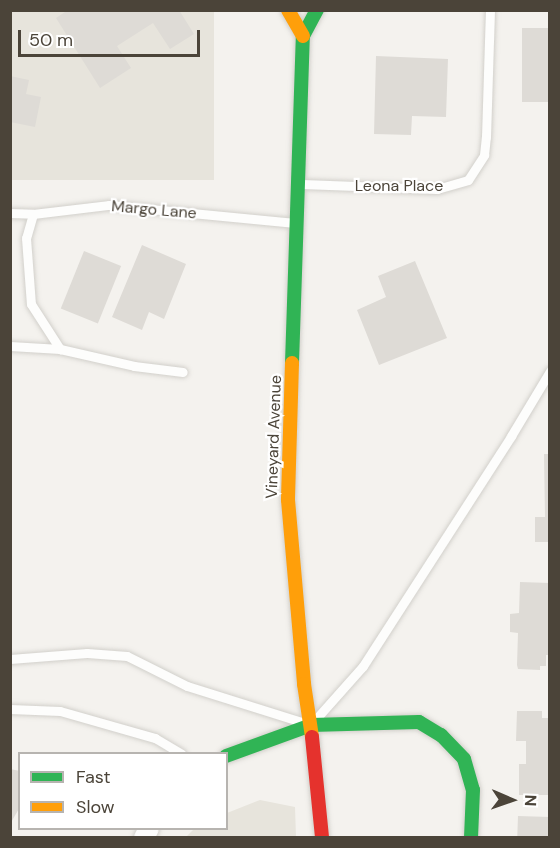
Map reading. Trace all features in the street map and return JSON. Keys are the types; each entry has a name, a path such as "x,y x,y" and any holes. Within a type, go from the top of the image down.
{"street":[{"path":"288,10 303,36"},
{"name":"Vineyard Avenue","path":"317,10 303,36 288,500 303,684 310,725 322,837"},
{"path":"228,755 310,725 419,722 441,735 464,759 473,790 471,837"}],"lane":[{"name":"Leona Place","path":"299,184 437,189 468,180 484,155 490,10"},
{"name":"Margo Lane","path":"10,213 33,214 109,205 298,223"},
{"path":"33,214 26,238 31,304 60,350"},
{"path":"10,346 60,350 134,366 183,372"},
{"path":"10,659 87,653 127,656 187,686 310,725 363,666 511,436 549,371"},
{"path":"10,710 60,711 155,738 180,752"}],"shaded area":[{"path":"11,11 214,11 214,180 11,180"},
{"path":"260,800 295,807 296,837 186,837 193,830 228,830 228,813"}],"building":[{"path":"68,10 179,10 194,34 170,49 153,23 117,46 131,68 100,88 56,18"},
{"path":"522,28 550,28 550,102 522,102"},
{"path":"376,56 448,59 446,117 412,116 411,135 374,134"},
{"path":"10,76 29,80 26,94 41,97 35,127 10,122"},
{"path":"142,245 186,264 164,319 149,312 142,330 112,317"},
{"path":"84,251 121,266 98,323 61,308"},
{"path":"415,261 447,338 379,365 357,310 386,297 378,276"},
{"path":"544,454 550,454 550,542 535,542 535,517 545,517"},
{"path":"520,582 550,583 550,655 546,655 546,666 540,666 540,670 518,669 517,665 518,633 510,632 510,614 519,613"},
{"path":"517,711 542,711 542,718 550,718 550,795 519,795 519,764 526,764 526,741 516,741"},
{"path":"10,769 18,771 18,810 10,824"},
{"path":"518,816 550,817 549,838 517,838"}],"traffic: fast":[{"path":"292,363 303,36 317,10"},
{"path":"228,755 311,725 419,722 441,735 464,759 473,790 471,838"}],"traffic: slow":[{"path":"288,10 303,36"},
{"path":"292,363 288,500 304,684 312,737"}],"traffic: jam":[{"path":"312,737 322,838"}]}
